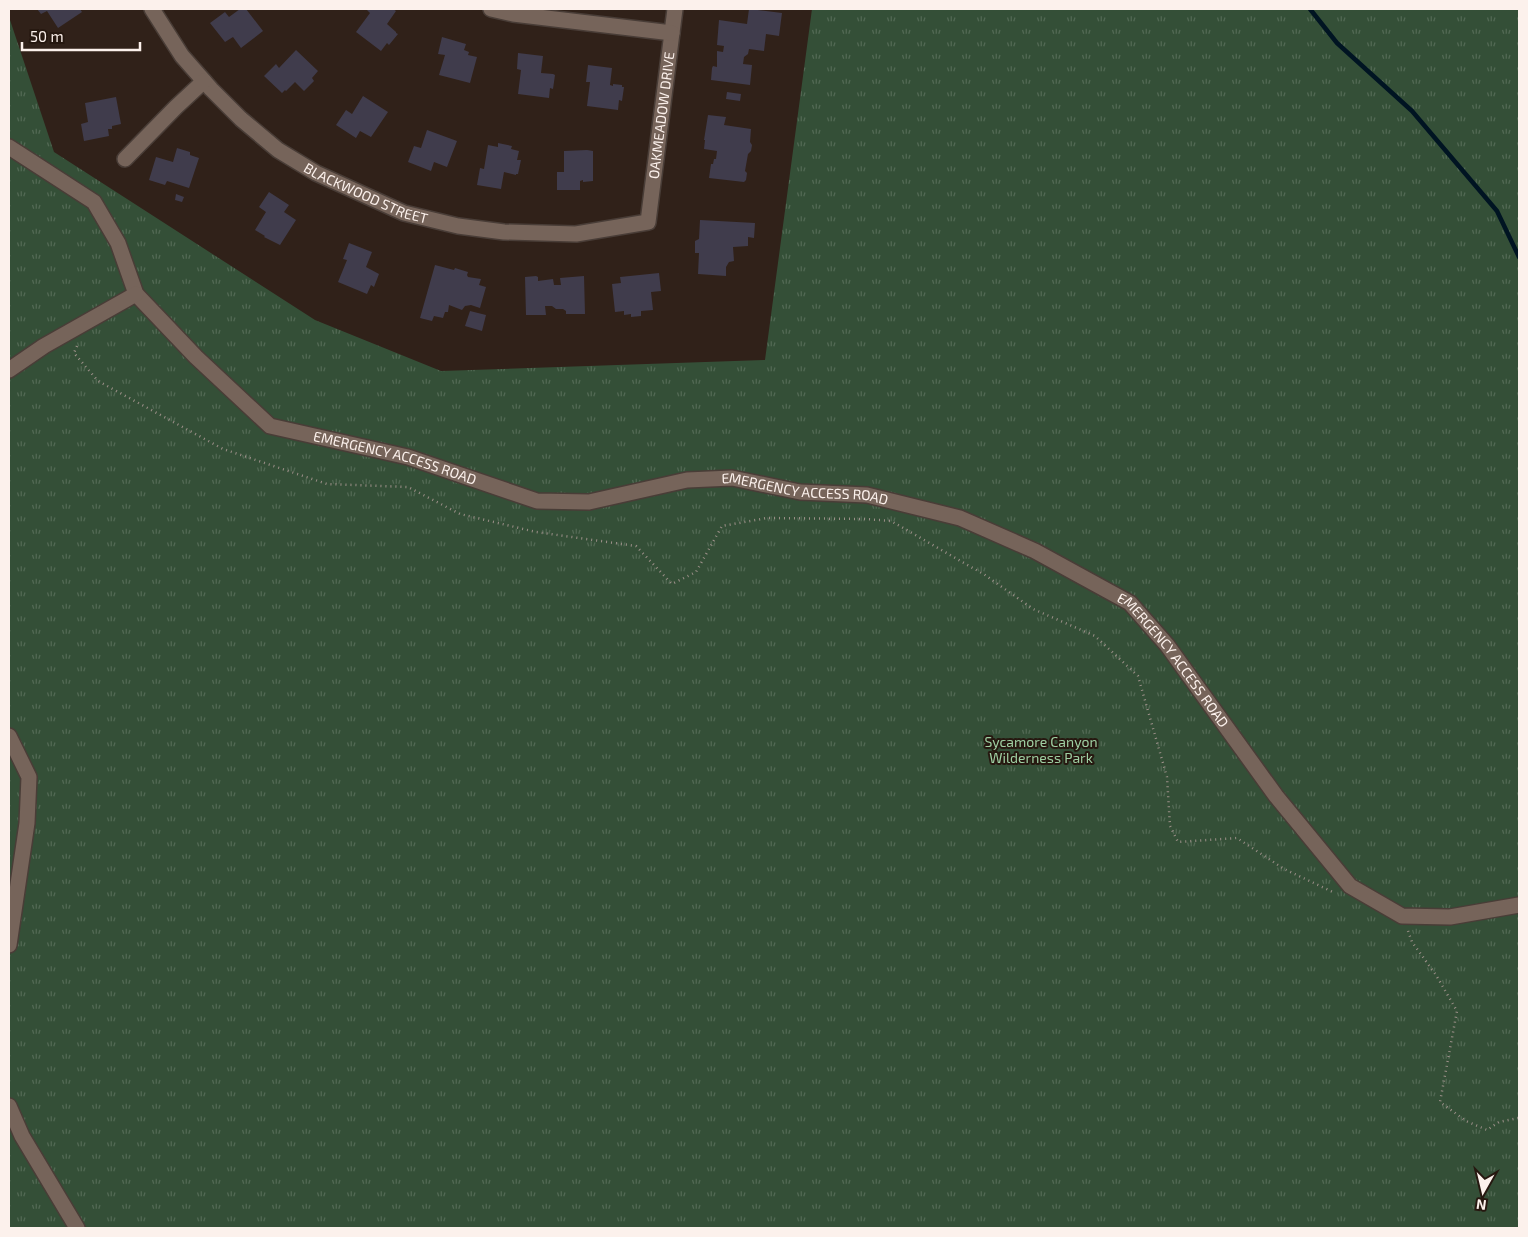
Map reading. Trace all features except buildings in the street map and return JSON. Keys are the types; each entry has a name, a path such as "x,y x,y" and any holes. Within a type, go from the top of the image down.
{"street":[{"name":"BLACKWOOD STREET","path":"152,9 182,56 204,81 240,119 278,150 316,173 404,213 458,226 504,232 576,234 648,222"},
{"path":"491,9 512,14 672,33"},
{"name":"OAKMEADOW DRIVE","path":"648,222 675,9"},
{"path":"125,159 176,106 204,81"},
{"path":"9,147 94,202 118,243 136,294 44,346 9,370"},
{"name":"EMERGENCY ACCESS ROAD","path":"136,294 196,357 270,426 408,458 537,501 589,502 687,480 732,478 800,492 867,495 960,518 1035,551 1130,603 1167,645 1276,796 1350,886 1402,916 1450,917 1519,905"},
{"path":"9,736 29,777 27,823 9,945"},
{"path":"9,1106 22,1136 77,1228"}],"path":[{"path":"84,323 74,353 98,381 223,449 328,484 408,487 460,514 536,532 636,546 672,584 696,572 722,526 766,518 891,521 985,575 1033,609 1095,636 1138,676 1167,777 1170,826 1178,842 1237,838 1284,869 1336,894"},
{"path":"1402,916 1412,942 1436,975 1457,1011 1440,1102 1466,1121 1486,1130 1499,1122 1518,1118 1519,1120"}],"green space":[{"name":"Sycamore Canyon Wilderness Park","path":"812,9 1519,9 1519,1228 9,1228 9,17 54,152 315,320 441,371 765,360"}],"waterway":[{"path":"1310,9 1337,43 1412,111 1497,211 1519,257"}]}
